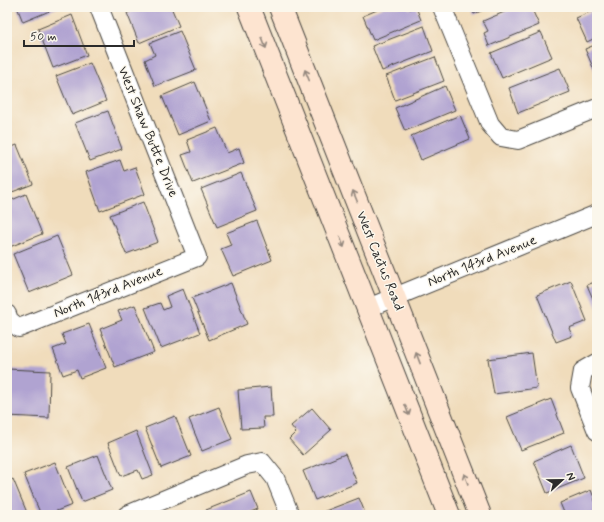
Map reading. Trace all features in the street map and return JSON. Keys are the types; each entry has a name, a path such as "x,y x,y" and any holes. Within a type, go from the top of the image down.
{"main road":[{"name":"West Cactus Road","path":"249,7 448,515"},
{"name":"West Cactus Road","path":"280,7 480,515"}],"street":[{"name":"West Shaw Butte Drive","path":"99,7 197,257"},
{"path":"442,7 490,124 501,137 518,140 597,108"},
{"name":"North 143rd Avenue","path":"368,308 597,214"},
{"name":"North 143rd Avenue","path":"7,314 9,320 19,328 197,257"},
{"path":"590,367 580,388 597,431"},
{"path":"128,515 247,465 262,462 275,478 290,515"}],"building":[{"path":"17,7 59,7 23,22"},
{"path":"133,7 171,7 179,26 139,43 127,13 134,10"},
{"path":"384,7 408,7 409,9 416,7 421,20 373,40 363,16"},
{"path":"471,7 490,7 474,14"},
{"path":"516,7 531,7 539,25 489,46 484,33 488,31 483,21"},
{"path":"597,9 597,37 587,42 576,18"},
{"path":"72,15 87,55 53,68 38,29"},
{"path":"424,26 433,51 382,71 372,46"},
{"path":"180,31 196,70 155,86 145,60 155,55 150,43"},
{"path":"541,32 552,57 502,78 491,53"},
{"path":"597,44 597,71 595,72 585,49"},
{"path":"435,57 444,81 395,100 386,76"},
{"path":"90,63 106,101 72,115 56,76"},
{"path":"560,68 570,92 518,113 509,88"},
{"path":"195,82 211,121 178,135 162,96"},
{"path":"445,86 455,110 405,131 395,108"},
{"path":"108,111 122,149 90,161 75,123"},
{"path":"460,115 470,139 421,160 411,136"},
{"path":"217,128 227,153 239,148 244,163 193,183 182,155 191,152 187,140"},
{"path":"17,145 33,184 7,194 7,149"},
{"path":"120,160 124,171 135,167 145,194 100,211 86,172"},
{"path":"241,173 257,211 217,227 201,189"},
{"path":"26,194 42,234 7,248 7,202"},
{"path":"143,202 158,242 126,254 110,215"},
{"path":"257,221 272,260 233,276 221,249 231,245 226,233"},
{"path":"57,236 73,275 29,293 13,254"},
{"path":"571,281 587,321 569,328 572,336 556,342 537,295"},
{"path":"597,281 597,308 587,285"},
{"path":"231,283 247,324 209,340 192,298"},
{"path":"183,289 200,333 161,348 145,308 160,303 163,310 170,307 166,296"},
{"path":"135,305 154,352 115,367 100,329 122,320 118,311"},
{"path":"89,324 106,368 80,378 77,370 63,375 53,349 66,344 62,334"},
{"path":"532,353 537,388 494,394 488,359"},
{"path":"7,369 50,371 49,418 7,416"},
{"path":"271,387 273,417 263,417 264,428 241,429 238,390"},
{"path":"551,399 564,433 521,450 507,417"},
{"path":"219,407 232,439 202,451 189,419"},
{"path":"312,408 331,430 303,455 289,439 296,432 291,426"},
{"path":"175,416 191,456 161,468 145,428"},
{"path":"136,431 153,475 142,479 138,470 121,476 108,443"},
{"path":"571,445 584,478 547,493 534,461"},
{"path":"345,454 357,483 315,500 303,471"},
{"path":"98,455 112,490 82,502 68,467"},
{"path":"55,462 72,505 46,515 41,515 24,474"},
{"path":"13,479 28,515 7,515 7,482"},
{"path":"591,490 597,506 597,515 565,515 560,503"},
{"path":"251,492 258,509 246,514 247,515 208,515 206,510"},
{"path":"359,498 366,515 321,515 320,513"}]}
